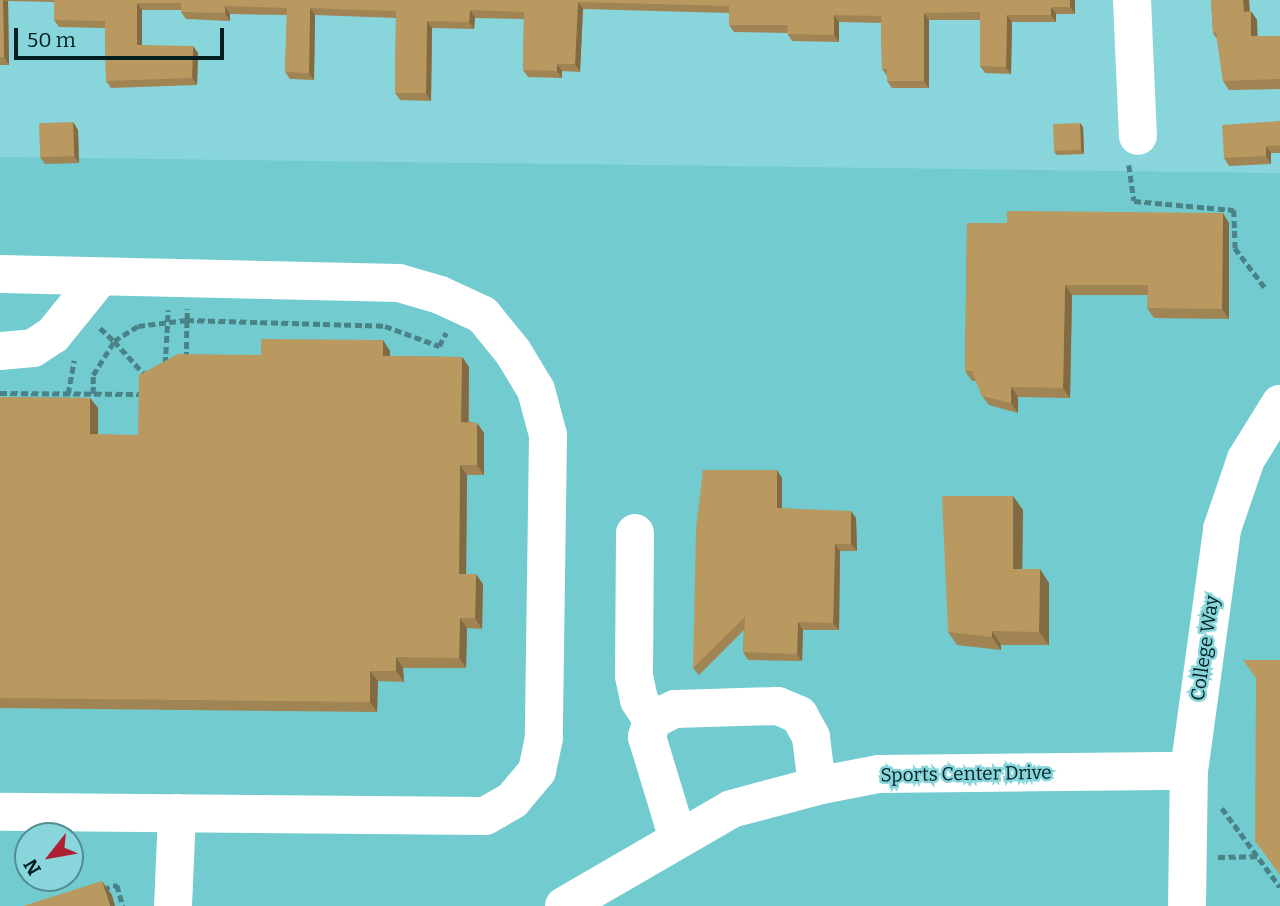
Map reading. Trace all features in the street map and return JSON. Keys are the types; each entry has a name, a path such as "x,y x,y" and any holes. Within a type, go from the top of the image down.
{"street":[{"path":"1132,0 1133,147"},
{"path":"0,274 399,283 483,315 513,352 536,390 548,435 544,738 537,771 513,800 485,816 0,813"},
{"path":"0,351 33,348 53,335 100,277"},
{"name":"College Way","path":"1187,906 1189,771 1222,529 1246,459 1280,404"},
{"path":"635,533 634,676 639,700 652,720"},
{"path":"678,839 650,759 647,737 652,720 675,709 778,706 799,715 811,737 817,786"},
{"name":"Sports Center Drive","path":"564,906 731,809 817,786 878,774 1189,771"},
{"path":"173,906 177,813"}],"path":[{"path":"1133,147 1134,201 1234,211 1235,248 1266,289"},
{"path":"165,370 168,298"},
{"path":"93,394 93,375 114,341 138,326 168,320 187,320 385,326 439,346 463,306"},
{"path":"186,366 187,320"},
{"path":"92,330 97,325 148,377"},
{"path":"68,394 78,351"},
{"path":"0,393 141,396 148,377 153,373"},
{"path":"1211,807 1221,808 1280,887"},
{"path":"1210,857 1257,856"},
{"path":"94,892 117,885 123,906"}],"shaded area":[{"path":"0,157 1280,173 1280,906 0,906"}],"building":[{"path":"0,0 3,0 4,57 0,57"},
{"path":"54,0 1070,0 1070,7 1051,7 1051,15 1007,15 1006,67 980,66 980,12 924,13 924,81 887,81 887,69 882,69 881,16 834,15 834,35 787,34 788,25 729,25 729,6 578,2 575,64 557,64 557,71 523,70 524,12 470,10 469,22 427,21 426,93 395,93 396,11 310,8 309,73 285,72 287,8 225,6 225,13 181,12 181,3 137,3 137,45 193,46 192,78 106,81 105,21 54,20"},
{"path":"1211,0 1243,0 1244,12 1251,11 1251,36 1280,36 1280,79 1223,81 1216,32 1213,33"},
{"path":"1280,121 1280,145 1266,146 1266,156 1224,158 1222,125"},
{"path":"73,122 74,156 40,157 39,123"},
{"path":"1080,123 1081,150 1054,151 1053,124"},
{"path":"1007,211 1223,213 1222,309 1147,308 1148,285 1065,285 1063,388 1011,387 1011,403 982,396 972,371 965,371 967,223 1007,223"},
{"path":"261,339 383,340 383,356 462,357 461,422 477,423 477,465 460,465 459,574 476,574 475,618 460,618 459,658 396,657 396,671 370,671 370,702 0,698 0,397 90,398 90,434 138,435 139,375 178,354 261,355"},
{"path":"703,470 777,470 777,508 851,511 851,544 835,544 833,623 798,622 797,654 743,652 745,617 693,668 696,529"},
{"path":"942,496 1013,496 1013,569 1040,569 1039,632 992,631 992,637 948,632"},
{"path":"1243,660 1280,660 1280,875 1255,841 1256,678"},
{"path":"102,881 110,906 23,906 67,892 84,892 84,887"}]}
